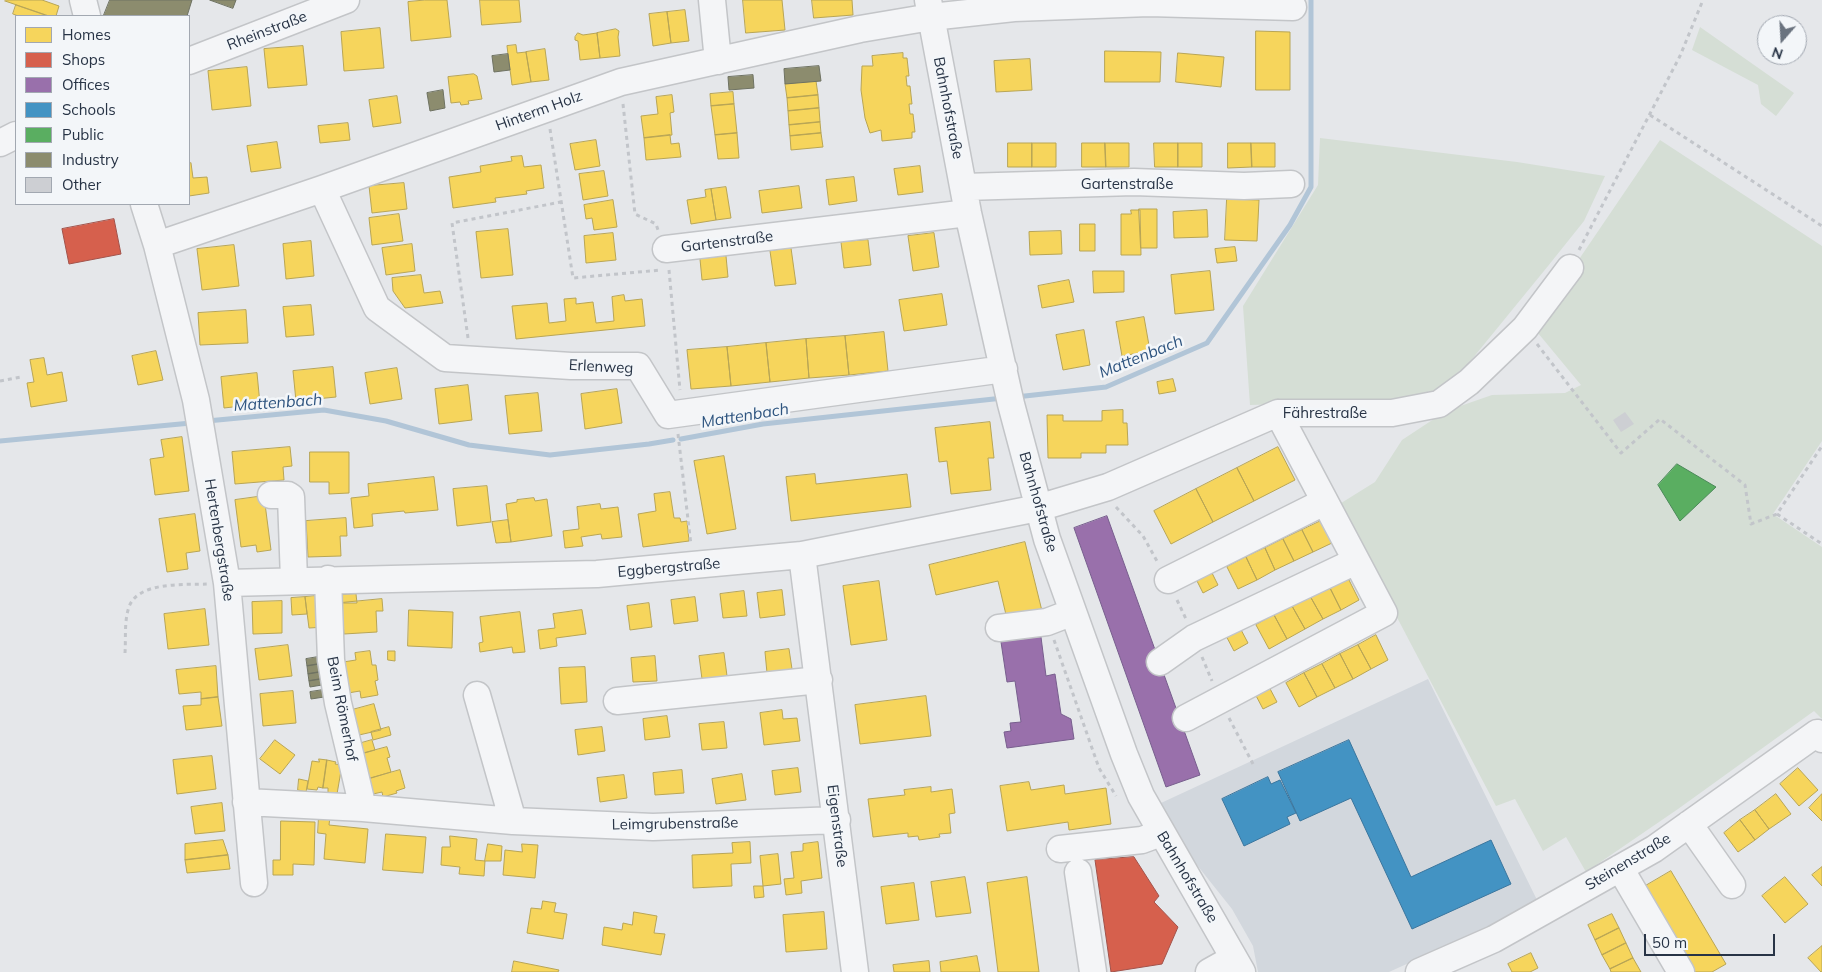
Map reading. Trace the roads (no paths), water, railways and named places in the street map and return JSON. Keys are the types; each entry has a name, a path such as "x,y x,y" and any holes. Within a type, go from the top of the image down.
{"street":[{"path":"83,0 87,15"},
{"name":"Rheinstraße","path":"190,62 346,0"},
{"path":"712,0 718,61"},
{"name":"Hinterm Holz","path":"157,245 322,189 621,82 860,29 930,8 1014,8 1118,2 1215,2 1293,7"},
{"name":"Bahnhofstraße","path":"930,8 968,213 1007,385 1047,539 1124,754 1141,796 1238,965"},
{"path":"0,142 15,135"},
{"name":"Gartenstraße","path":"964,187 1134,182 1244,186 1291,184"},
{"name":"Erlenweg","path":"322,189 377,308 446,358 571,366 638,366 668,415 1007,385"},
{"name":"Hertenbergstraße","path":"144,205 157,245 196,400 227,583 254,883"},
{"name":"Gartenstraße","path":"667,259 968,213"},
{"name":"Fährestraße","path":"1038,508 1108,487 1278,413 1392,413 1439,404 1469,382 1525,328 1570,268"},
{"path":"1186,718 1384,613 1278,413"},
{"path":"271,495 288,495 291,497 294,580"},
{"path":"1168,580 1324,502"},
{"name":"Eggbergstraße","path":"227,583 328,579 597,574 802,555 1038,508"},
{"name":"Eigenstraße","path":"802,555 855,972"},
{"path":"1160,662 1194,638 1356,561"},
{"name":"Beim Römerhof","path":"328,579 332,668 338,703 363,808"},
{"path":"999,628 1047,622 1073,612"},
{"path":"617,701 819,680"},
{"path":"477,694 513,821"},
{"name":"Steinenstraße","path":"1418,972 1494,940 1654,849 1817,734 1822,739"},
{"name":"Leimgrubenstraße","path":"246,802 363,808 513,821 653,827 837,820"},
{"path":"1689,824 1732,885"},
{"path":"1060,848 1142,840 1161,832"},
{"path":"1620,868 1681,972"},
{"path":"1078,872 1093,972"},
{"path":"1209,972 1238,965"}],"waterway":[{"name":"Mattenbach","path":"1016,397 1106,387 1207,343 1290,225 1311,187 1311,0"},
{"name":"Mattenbach","path":"681,439 763,424 1003,398"},
{"name":"Mattenbach","path":"207,421 324,410 386,421 469,445 550,455 673,440"},
{"name":"Mattenbach","path":"0,441 191,423"}]}
